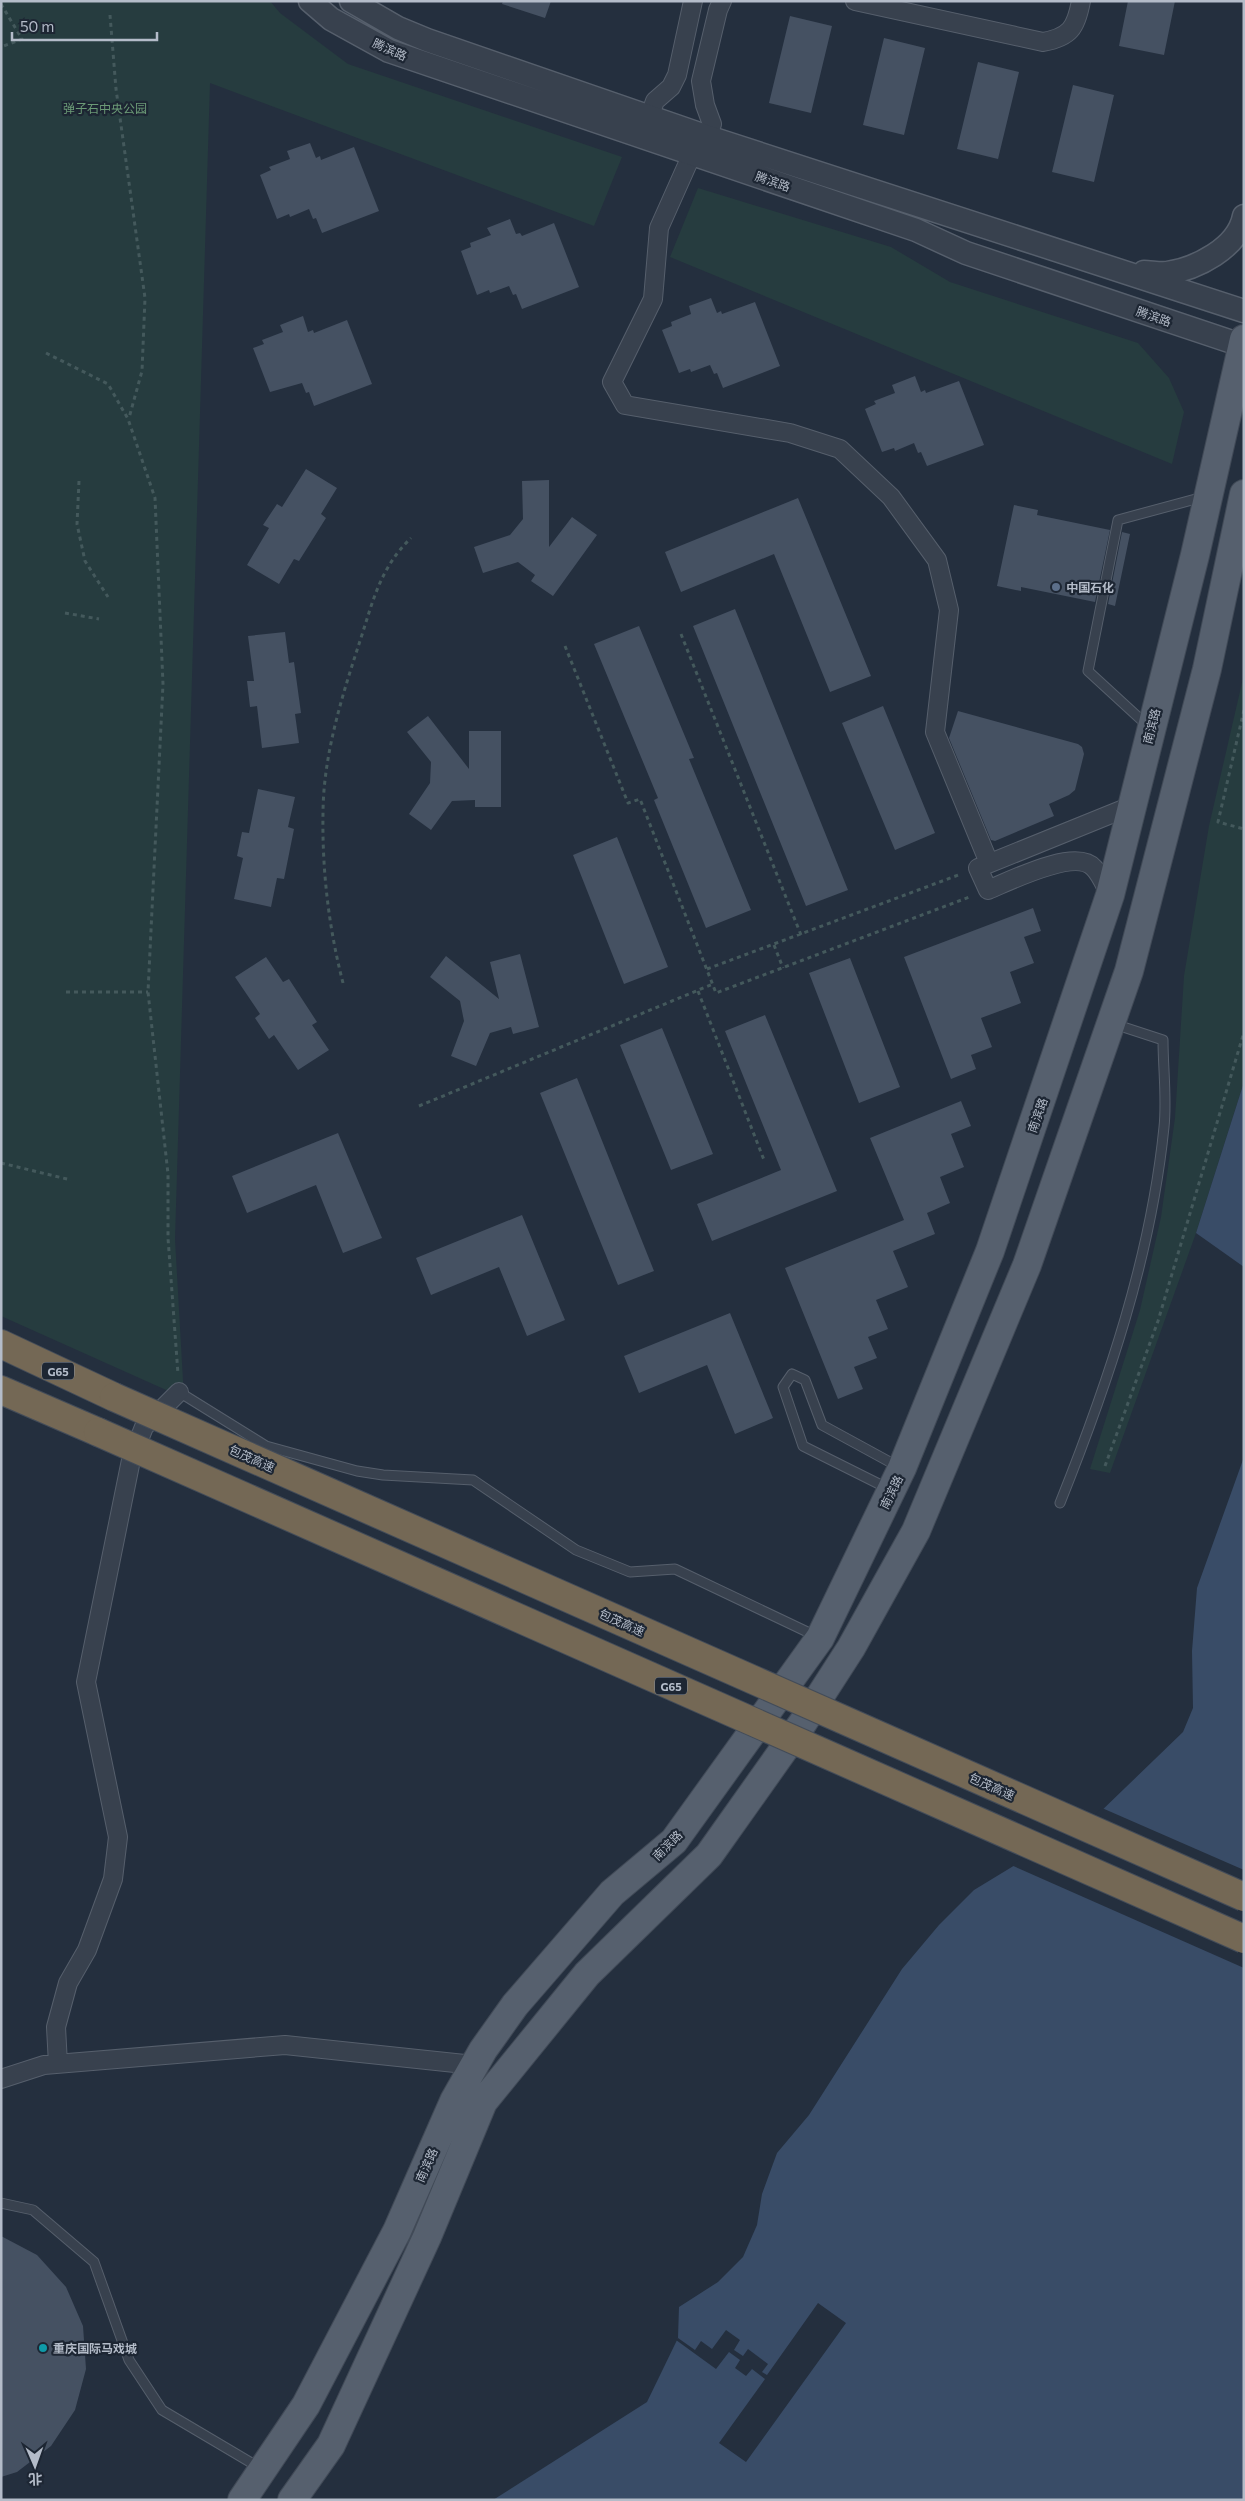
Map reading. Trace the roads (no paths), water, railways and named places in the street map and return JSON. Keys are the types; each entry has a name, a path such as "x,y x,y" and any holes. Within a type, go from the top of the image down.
{"highway":[{"name":"包茂高速","path":"1,1344 114,1397 1244,1897"},
{"name":"G65","path":"1,1390 1244,1939"}],"main road":[{"name":"南滨路","path":"242,2500 306,2405 398,2231 454,2101 474,2066 514,2005 612,1893 674,1840 820,1638 897,1479 990,1251 1110,895 1208,496 1243,344"},
{"path":"292,2500 335,2437 427,2237 483,2102 587,1974 709,1855 804,1721 872,1612 916,1532 1027,1265 1132,962 1207,669 1244,494"}],"street":[{"name":"腾滨路","path":"310,1 331,19 389,51 646,127"},
{"name":"腾滨路","path":"351,1 398,28 427,40 700,149 916,230 966,253 1243,344"},
{"path":"646,127 655,101 671,87 676,75 693,1"},
{"path":"722,1 718,10 701,81 705,105 712,124 660,228 653,299 612,382 625,405 790,433 840,449 891,496 937,560 949,610 935,732 984,866 988,890 1061,862 1082,860 1094,867 1110,895"},
{"path":"856,1 1043,42 1059,39 1072,29 1077,20 1081,1"},
{"path":"676,75 701,81"},
{"name":"腾滨路","path":"700,149 1123,271 1244,311"},
{"path":"1123,271 1166,273 1188,268 1214,255 1230,242 1244,216"},
{"path":"984,866 1131,806"},
{"path":"58,2064 56,2027 68,1983 87,1950 113,1879 118,1837 86,1682 131,1460 144,1427 180,1392"},
{"path":"1,2079 44,2065 285,2045 474,2066"}],"lane":[{"path":"1150,728 1088,671 1118,520 1208,496"},
{"path":"1060,1503 1096,1414 1116,1350 1149,1218 1164,1126 1163,1040 1111,1023"},
{"path":"792,1374 805,1380 822,1425 897,1479 803,1446 782,1387 792,1374"},
{"path":"180,1392 266,1446 357,1471 383,1475 473,1480 576,1550 630,1572 675,1569 820,1638"},
{"path":"1,2203 33,2210 94,2262 129,2360 162,2410 263,2469"}],"water":[{"path":"1244,1082 1244,1267 1196,1233"},
{"path":"1244,1457 1244,2500 493,2500 647,2402 678,2338 679,2307 718,2282 743,2257 757,2225 762,2194 777,2153 809,2115 902,1969 939,1925 974,1890 1096,1816 1183,1732 1193,1708 1192,1651 1197,1588"}],"place":[{"name":"中国石化","path":"1056,587"},
{"name":"重庆国际马戏城","path":"43,2348"}],"park label":[{"name":"弹子石中央公园","path":"105,108"}]}
